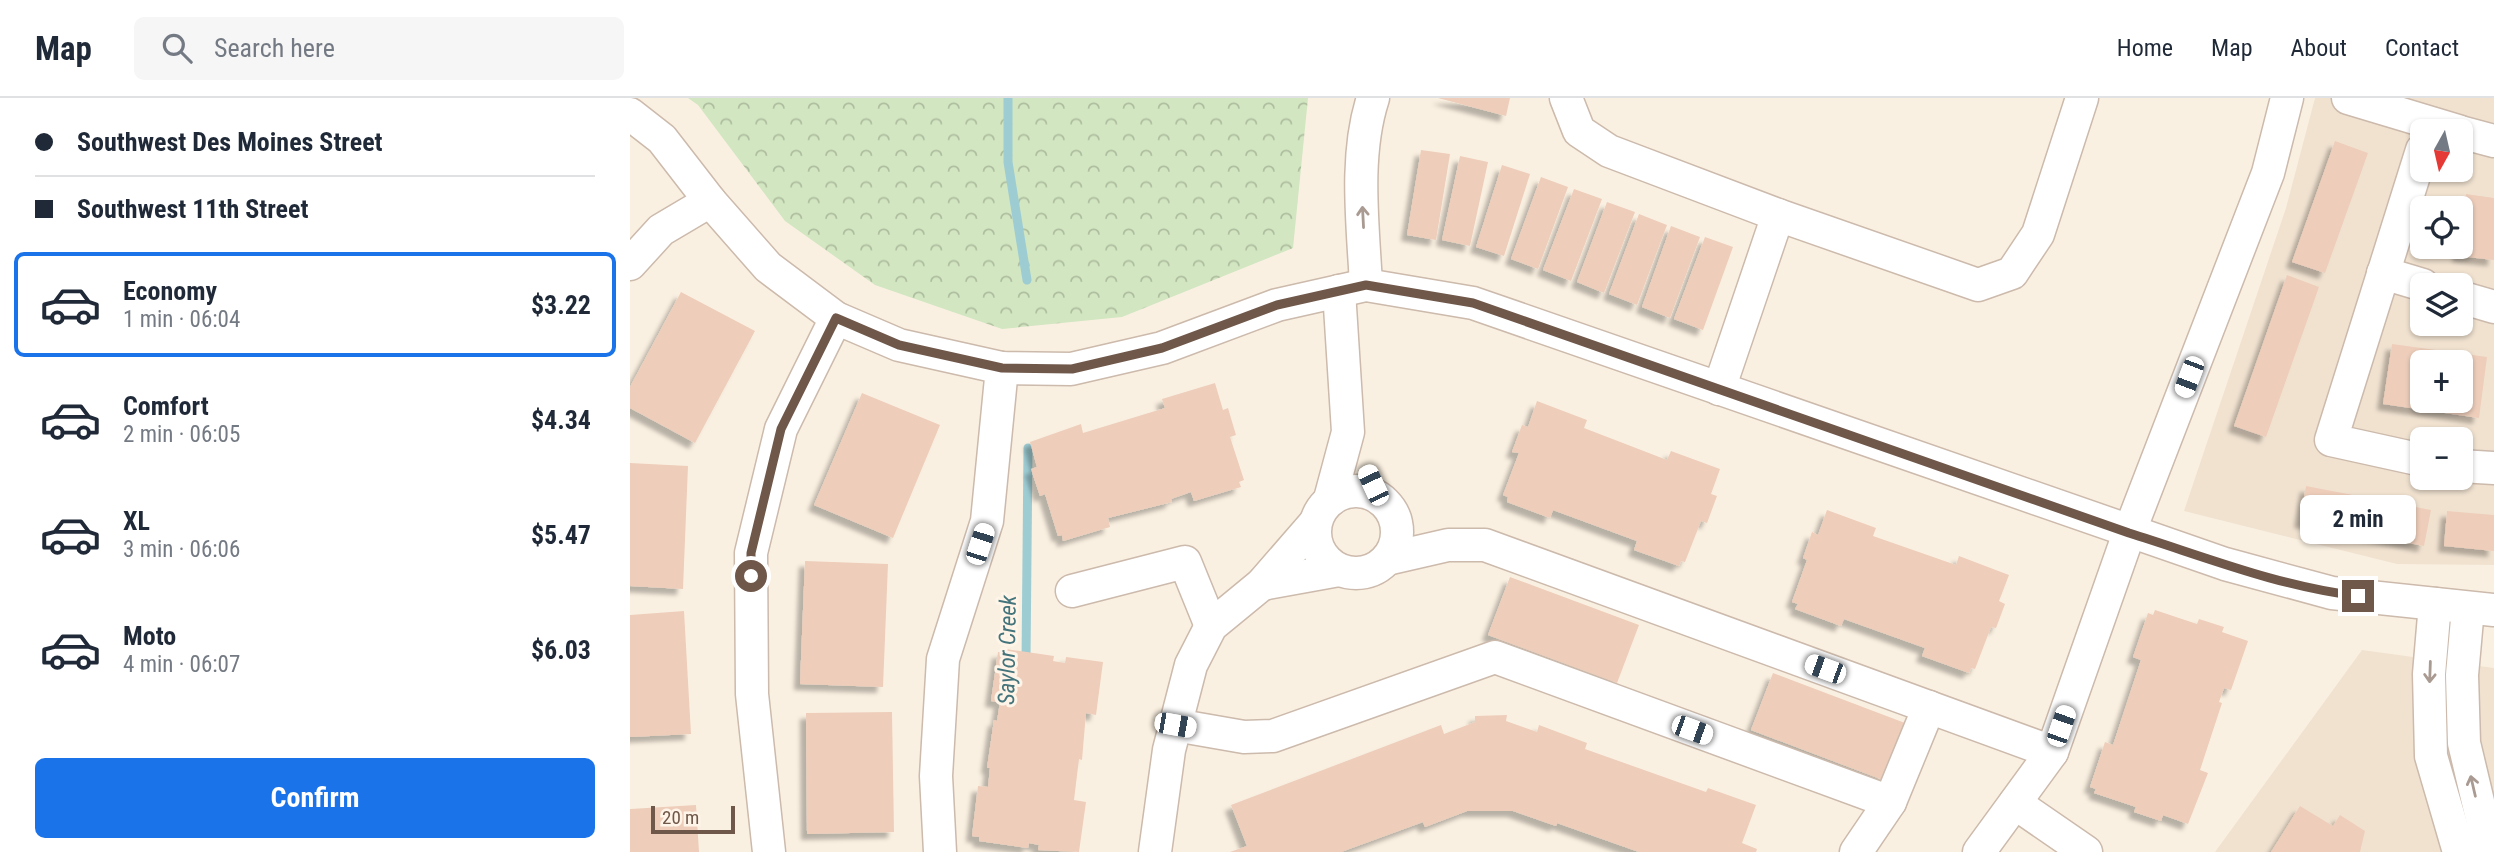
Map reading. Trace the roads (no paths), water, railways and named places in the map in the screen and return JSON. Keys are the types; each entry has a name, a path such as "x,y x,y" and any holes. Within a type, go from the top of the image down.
{"street":[{"path":"1339,570 1318,551 1314,537 1348,432 1352,288 1362,199 1366,119 1373,98"},
{"path":"1566,98 1580,131 1609,151 1778,215 1978,285 2012,273 2038,234 2082,98"},
{"path":"1979,852 2052,752 2129,533 2268,173 2287,98"},
{"path":"2348,98 2412,119"},
{"path":"630,114 662,139 710,201 768,267 836,318 899,345 1002,368 1072,369 1162,348 1277,305 1352,288 1473,303 2129,533 2225,564 2332,593 2481,609 2462,674 2464,743 2490,852"},
{"path":"2473,136 2494,141"},
{"path":"2410,457 2331,440 2383,273 2418,182"},
{"path":"630,264 662,230 710,201"},
{"path":"1719,389 1778,215"},
{"path":"2383,273 2410,281"},
{"path":"2473,301 2494,307"},
{"path":"769,852 752,694 751,553 781,429 836,318"},
{"path":"940,852 936,776 943,659 987,522 1002,368"},
{"path":"1348,432 1388,506 1397,536 1387,559"},
{"path":"2473,467 2494,468"},
{"path":"1155,852 1175,725 1191,665 1211,626 1262,584 1322,511 1357,490 1371,493 1448,545"},
{"path":"1262,584 1339,570 1364,572 1387,559 1448,545 1485,545 2052,752"},
{"path":"1072,591 1185,562 1211,626"},
{"path":"2435,604 2429,674 2431,756 2459,852"},
{"path":"1175,725 1244,737 1273,736 1495,657 1890,802"},
{"path":"1856,852 1890,802 1929,707"},
{"path":"2015,803 2085,852"}],"waterway":[{"name":"Saylor Creek","path":"1008,98 1008,162 1027,280"},
{"name":"Saylor Creek","path":"1026,661 1028,448"}]}
